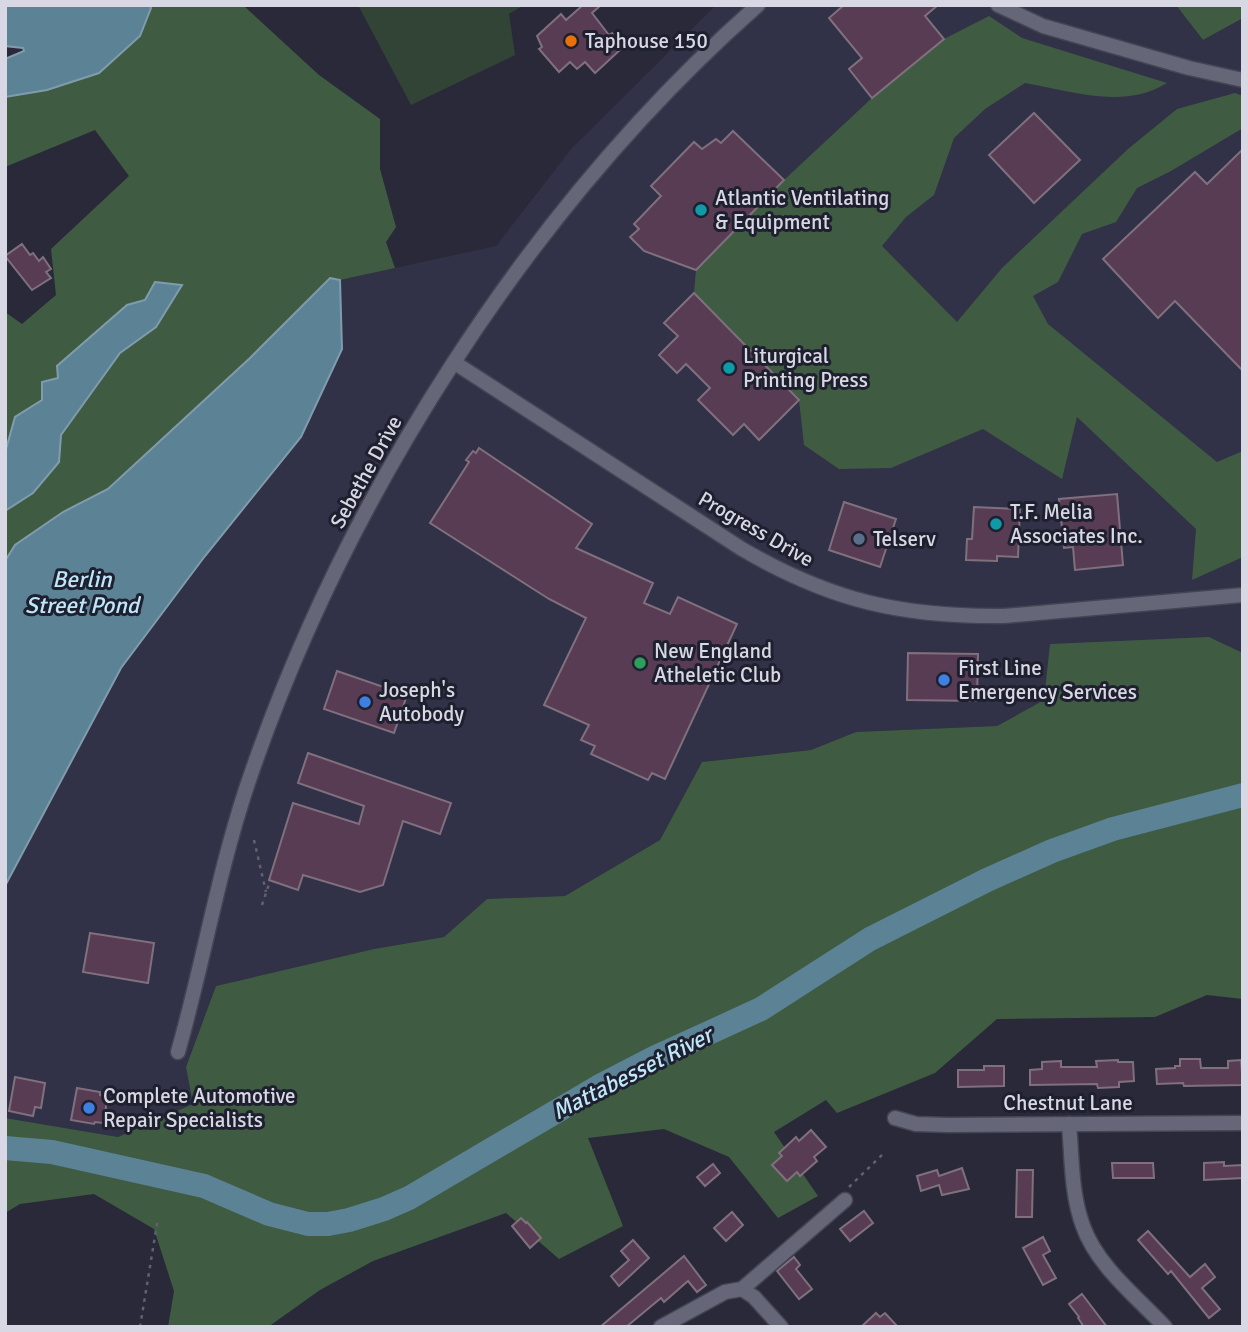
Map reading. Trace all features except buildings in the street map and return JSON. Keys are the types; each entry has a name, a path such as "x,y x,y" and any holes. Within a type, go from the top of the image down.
{"street":[{"name":"Sebethe Drive","path":"178,1052 230,841 261,746 316,611 371,502 455,363 537,244 618,146 706,53 758,5"},
{"path":"998,5 1043,26 1189,68 1243,80"},
{"name":"Progress Drive","path":"455,363 742,549 798,579 847,597 886,608 967,617 1243,595"},
{"name":"Chestnut Lane","path":"895,1118 916,1124 948,1125 1243,1123"},
{"path":"1069,1124 1077,1205 1083,1227 1093,1248 1109,1268 1165,1327"},
{"path":"661,1327 725,1292 742,1289 847,1194"},
{"path":"742,1289 754,1297 780,1327"}],"path":[{"path":"254,840 266,891"},
{"path":"262,905 270,881"},
{"path":"847,1194 884,1153"},
{"path":"139,1327 158,1218"}],"shaded area":[{"path":"716,5 1176,5 1203,40 1243,18 1243,653 1209,637 1044,700 997,726 856,732 811,750 702,762 660,840 565,896 487,899 444,937 374,949 216,986 186,1067 194,1104 118,1137 5,1118 5,886 121,668 204,556 342,349 340,280 496,246 572,148"}],"green space":[{"path":"150,5 243,5 319,75 380,119 380,169 396,227 386,242 395,268 340,280 329,278 250,358 108,489 63,512 15,545 5,561 5,511 34,493 59,462 61,436 120,353 156,327 182,286 155,282 145,300 127,305 58,378 42,382 42,400 15,417 5,453 5,312 22,324 56,295 51,249 129,176 95,130 5,167 5,98 47,90 99,73 140,36"},
{"path":"358,5 524,5 509,14 515,55 411,105"},
{"path":"1176,5 1243,5 1243,18 1203,40"},
{"path":"989,16 1022,38 1167,83 1133,96 1115,97 1079,94 1025,83 985,109 954,138 934,195 906,217 882,246 957,322 1002,268 1128,149 1177,109 1235,93 1243,96 1243,128 1137,188 1116,222 1082,234 1058,282 1033,296 1048,324 1217,462 1243,451 1243,557 1192,580 1196,529 1077,417 1062,479 983,429 891,468 839,469 804,445 799,400 694,293 696,270 784,180 872,98 944,39"},
{"path":"1209,637 1243,653 1243,999 1207,995 1155,1017 997,1019 935,1073 837,1113 826,1100 774,1132 818,1196 778,1218 729,1157 664,1129 588,1138 623,1226 559,1259 506,1213 373,1261 320,1290 268,1327 168,1327 174,1291 154,1229 94,1194 20,1204 5,1213 5,1118 118,1137 193,1104 186,1067 216,986 374,949 444,937 487,899 565,896 660,840 702,762 811,750 856,732 997,726 1044,700 1050,644"}],"water":[{"path":"5,5 150,5 151,8 140,36 99,73 47,90 5,97 5,59 24,51 23,48 5,46"},
{"name":"Berlin Street Pond","path":"330,278 340,280 342,349 301,437 205,556 121,668 5,886 5,561 15,545 63,512 108,489 250,358"},
{"path":"155,282 182,285 156,327 120,353 61,435 59,462 33,493 5,511 5,453 15,417 42,400 42,382 58,378 57,366 127,305 145,300"}],"waterway":[{"name":"Mattabesset River","path":"5,1148 52,1152 204,1186 269,1214 308,1224 349,1220 409,1198 598,1087 761,1009 870,939 987,880 1052,851 1113,829 1243,795"}],"place":[{"name":"Taphouse 150","path":"571,41"},
{"name":"Atlantic Ventilating & Equipment","path":"701,210"},
{"name":"Liturgical Printing Press","path":"729,368"},
{"name":"T.F. Melia Associates Inc.","path":"996,524"},
{"name":"Telserv","path":"859,539"},
{"name":"New England Atheletic Club","path":"640,663"},
{"name":"First Line Emergency Services","path":"944,680"},
{"name":"Joseph's Autobody","path":"365,702"},
{"name":"Complete Automotive Repair Specialists","path":"89,1108"}]}
